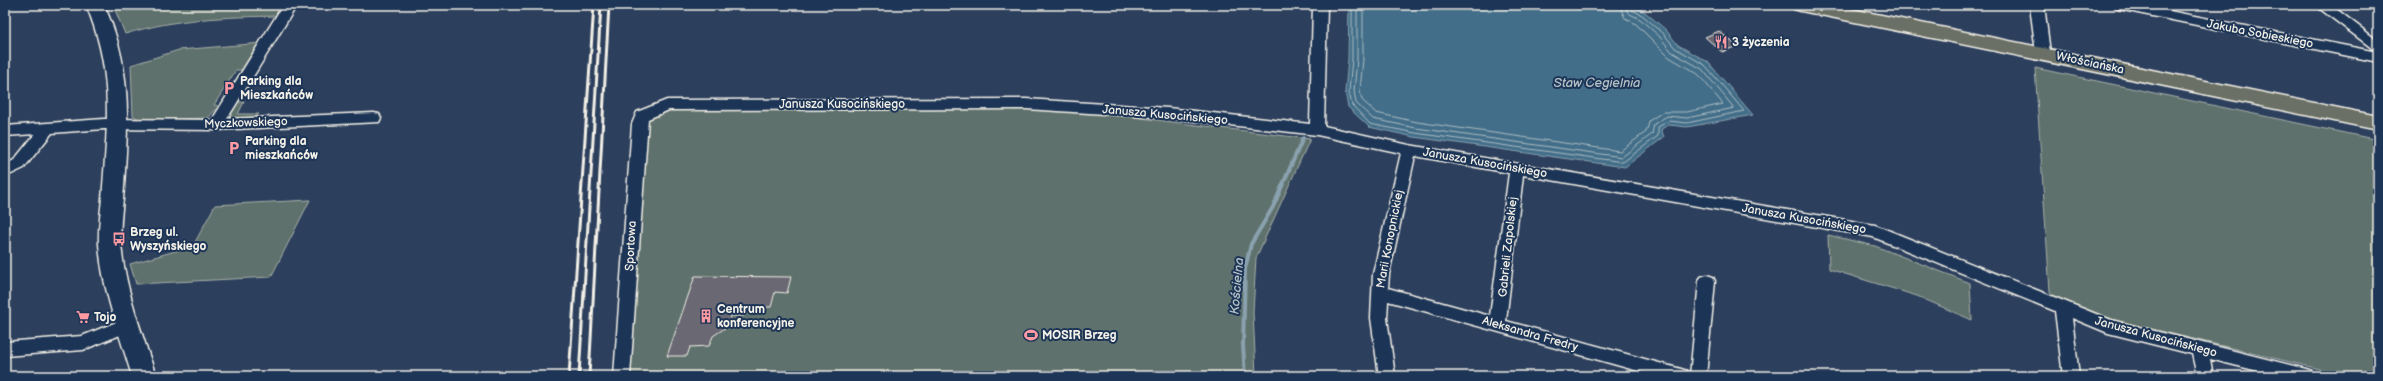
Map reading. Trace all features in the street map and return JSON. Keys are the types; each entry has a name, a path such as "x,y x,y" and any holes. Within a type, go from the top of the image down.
{"main road":[{"name":"Włościańska","path":"1801,5 2043,53 2378,123"}],"street":[{"path":"95,5 103,20 114,51 118,126 110,242 113,267 144,376"},
{"path":"216,125 290,5"},
{"path":"1317,130 1320,5"},
{"path":"2037,5 2043,53"},
{"name":"Jakuba Sobieskiego","path":"2118,5 2378,57"},
{"path":"2322,5 2378,48"},
{"name":"Janusza Kusocińskiego","path":"642,116 667,104 1026,104 1168,113 1317,130 1409,150 1874,231 2108,326 2306,376"},
{"name":"Sportowa","path":"622,376 638,124 642,116"},
{"name":"Myczkowskiego","path":"5,131 104,124 118,126 216,125 374,118"},
{"path":"5,172 20,164 47,129"},
{"name":"Marii Konopnickiej","path":"1387,376 1379,318 1379,292 1381,274 1409,150"},
{"name":"Gabrieli Zapolskiej","path":"1497,325 1517,168"},
{"path":"1698,376 1707,281"},
{"name":"Aleksandra Fredry","path":"1379,292 1681,376"},
{"path":"2063,309 2071,376"},
{"path":"5,349 82,343 129,324"},
{"path":"2200,350 2205,376"}],"green space":[{"path":"113,5 285,5 279,16 201,19 163,25 125,34"},
{"path":"262,43 245,70 236,70 214,105 219,106 208,118 141,120 133,116 131,65 179,50"},
{"path":"2035,68 2378,140 2378,376 2349,376 2118,321 2053,298 2050,291"},
{"path":"236,102 244,102 238,114 259,114 254,118 228,116"},
{"path":"1026,104 1310,139 1256,258 1253,312 1256,376 622,376 642,116 657,107"},
{"path":"310,200 271,277 136,284 130,264 193,246 215,205"},
{"path":"1828,235 1875,246 1970,283 1972,320 1917,296 1829,269"}],"water":[{"name":"Staw Cegielnia","path":"1349,5 1631,5 1645,12 1666,30 1678,45 1708,62 1753,115 1687,127 1669,125 1661,129 1664,137 1625,167 1414,137 1369,127 1348,107 1345,92 1348,59"}],"building":[{"name":"3 życzenia","path":"1719,31 1737,46 1722,52 1705,37"},
{"name":"Centrum konferencyjne","path":"695,276 791,277 787,293 775,292 771,307 757,307 743,316 731,316 728,326 713,336 709,346 690,347 687,356 667,356"}],"waterway":[{"name":"Kościelna","path":"1245,376 1243,345 1245,269 1251,244 1273,207 1303,138"}],"railway":[{"path":"569,376 594,5"},
{"path":"579,376 601,5"},
{"path":"589,376 609,5"}],"place":[{"name":"3 życzenia","path":"1721,42"},
{"name":"Parking dla Mieszkańców","path":"229,88"},
{"name":"Parking dla mieszkańców","path":"234,148"},
{"name":"Brzeg ul. Wyszyńskiego","path":"119,239"},
{"name":"Centrum konferencyjne","path":"706,316"},
{"name":"Tojo","path":"83,317"},
{"name":"MOSIR Brzeg","path":"1031,335"}]}
